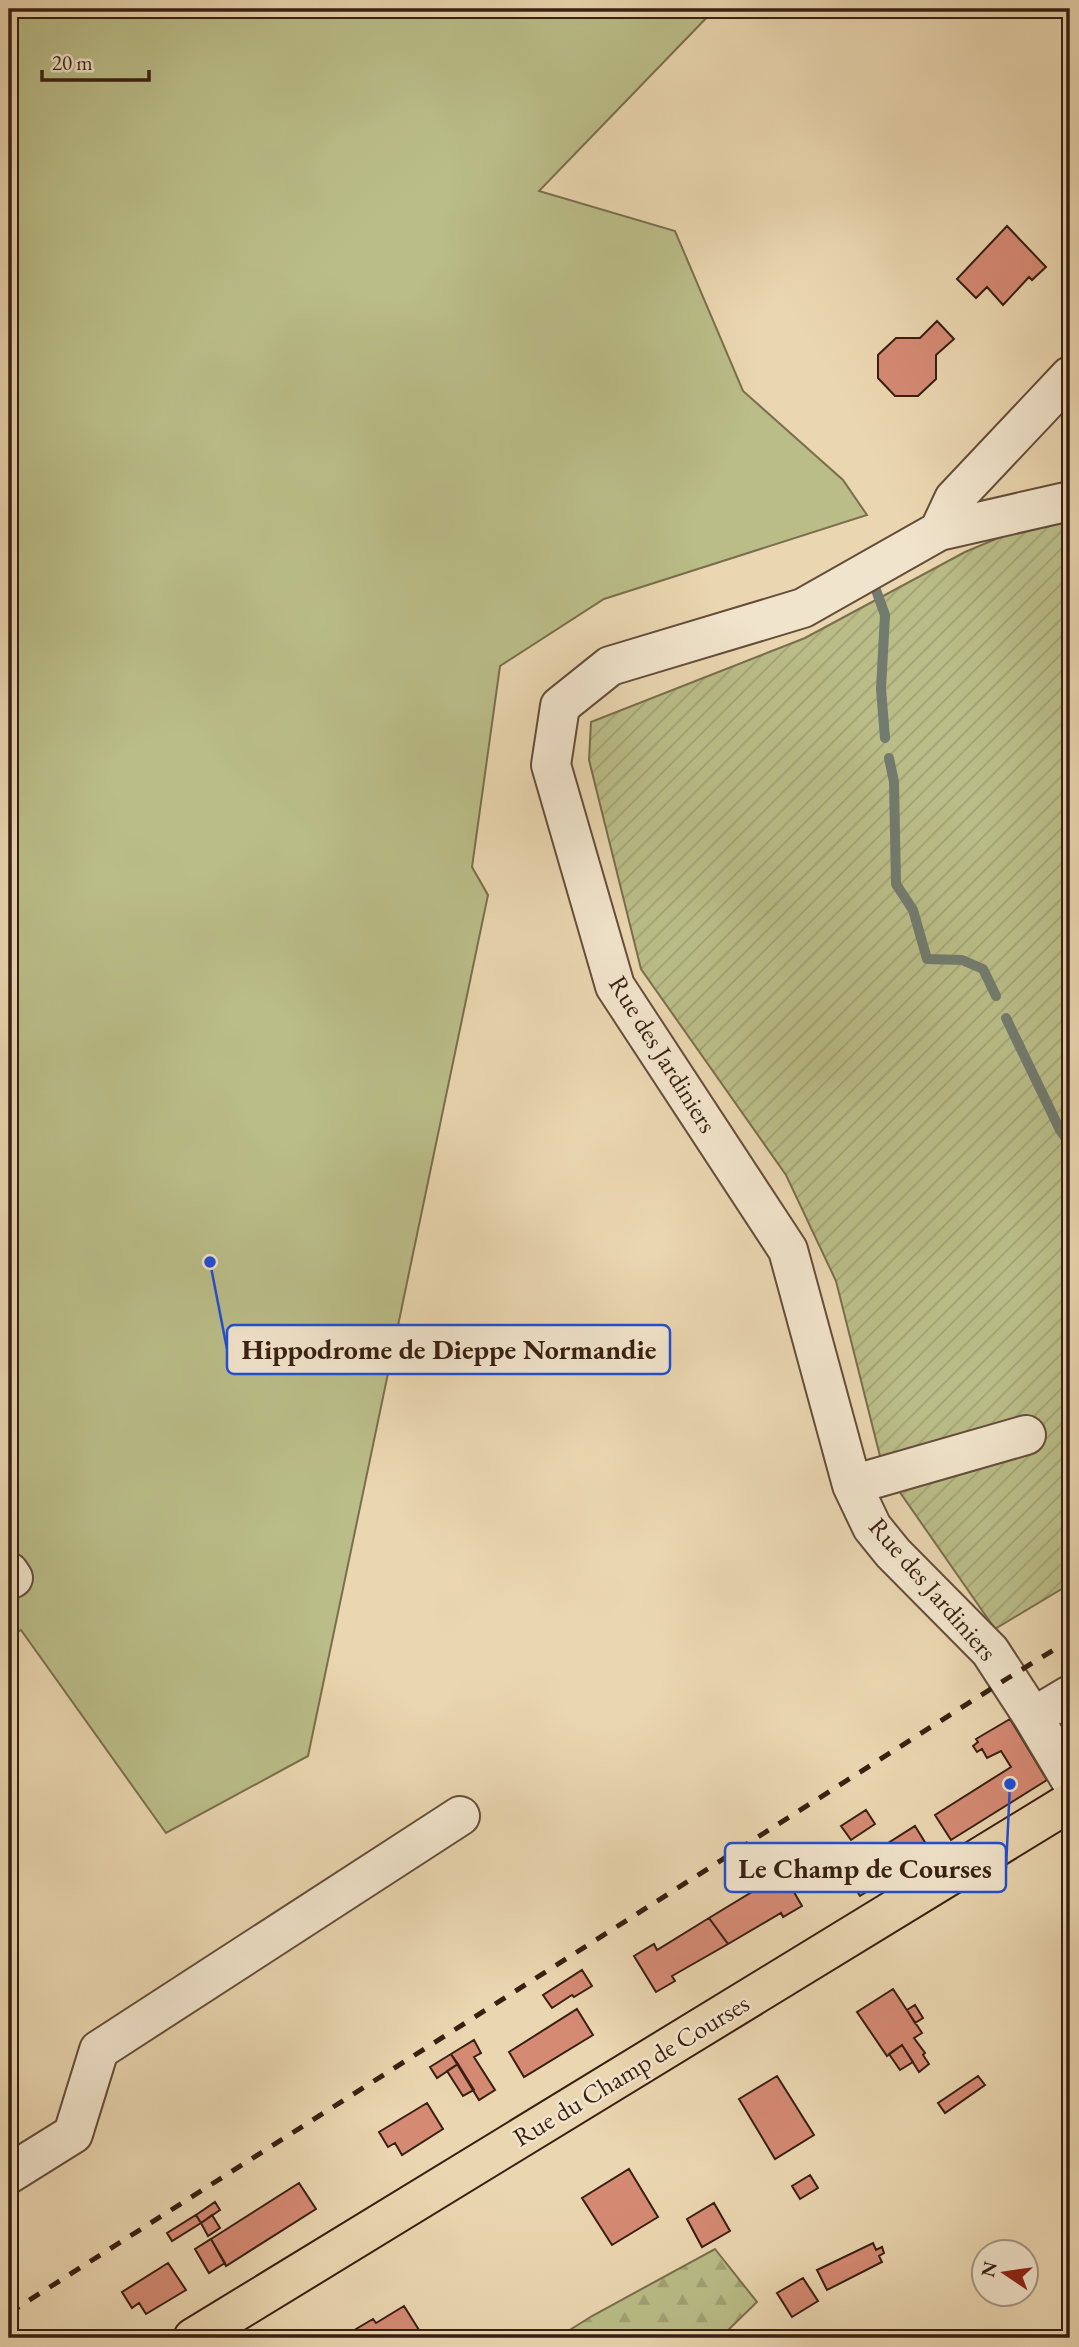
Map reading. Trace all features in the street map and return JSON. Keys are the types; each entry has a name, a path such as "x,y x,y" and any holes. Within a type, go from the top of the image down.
{"main road":[{"name":"Rue du Champ de Courses","path":"193,2338 1067,1805"}],"street":[{"path":"939,531 954,499 1070,376"},
{"name":"Rue des Jardiniers","path":"1067,1805 1033,1717 990,1651 893,1553 872,1527 852,1485 788,1250 615,986 551,765 561,706 610,666 803,608 939,531 1070,501"},
{"path":"852,1485 1026,1435"},
{"path":"9,1572 13,1578 9,1580"},
{"path":"1033,1717 1070,1695"},
{"path":"9,2174 73,2134 99,2050 460,1816"}],"green space":[{"path":"9,9 715,9 539,191 675,231 743,391 843,480 867,515 604,599 500,666 472,867 488,895 308,1756 166,1833 21,1630 9,1637"},
{"path":"1070,514 1070,1584 995,1629 883,1468 836,1281 786,1175 641,969 589,760 591,722 805,638 965,552 1053,515"},
{"path":"715,2249 757,2302 720,2338 557,2338 592,2316"}],"building":[{"path":"1007,226 1046,267 1032,280 1029,277 1003,305 987,287 976,298 957,279"},
{"path":"937,321 954,339 936,355 936,379 918,396 895,396 878,378 878,355 896,338 920,338"},
{"path":"1010,1719 1047,1780 951,1840 935,1815 1011,1767 1001,1751 987,1758 982,1749 977,1752 973,1746 978,1742 976,1739"},
{"path":"866,1810 875,1824 851,1840 841,1826"},
{"path":"915,1826 931,1852 860,1896 844,1871"},
{"path":"780,1868 802,1906 783,1917 781,1913 728,1944 709,1918 765,1884 762,1880"},
{"path":"709,1918 728,1944 672,1976 675,1981 656,1992 634,1956 654,1944 657,1950"},
{"path":"582,1970 592,1986 552,2008 543,1995"},
{"path":"893,1989 922,2033 914,2038 929,2064 919,2072 902,2045 887,2056 857,2012"},
{"path":"915,2005 923,2018 915,2023 907,2010"},
{"path":"577,2009 593,2035 524,2077 509,2052"},
{"path":"474,2040 481,2053 474,2057 495,2090 479,2100 451,2054"},
{"path":"902,2045 913,2062 900,2070 889,2054"},
{"path":"451,2054 458,2064 437,2078 430,2067"},
{"path":"458,2064 474,2090 463,2096 447,2071"},
{"path":"777,2076 814,2135 775,2159 739,2099"},
{"path":"978,2076 985,2085 945,2113 938,2103"},
{"path":"427,2103 443,2129 402,2155 395,2143 388,2147 379,2132"},
{"path":"629,2169 658,2217 612,2245 582,2198"},
{"path":"810,2175 818,2188 800,2199 792,2186"},
{"path":"299,2183 316,2209 226,2266 211,2239"},
{"path":"215,2202 220,2210 201,2223 196,2215"},
{"path":"714,2203 730,2231 702,2247 687,2219"},
{"path":"196,2215 201,2223 172,2241 167,2233"},
{"path":"212,2215 220,2228 208,2236 201,2223"},
{"path":"211,2239 225,2263 209,2273 195,2249"},
{"path":"873,2243 876,2250 882,2247 884,2253 879,2256 882,2262 827,2290 817,2270"},
{"path":"168,2263 186,2290 146,2314 139,2303 132,2308 122,2292"},
{"path":"803,2278 818,2301 792,2317 777,2293"},
{"path":"404,2306 424,2338 362,2338 356,2329 373,2319 376,2323"}],"waterway":[{"path":"876,590 885,615 881,689 885,738"},
{"path":"889,758 894,782 896,884 913,910 927,959 962,960 983,969 996,996"},
{"path":"1006,1018 1060,1130 1070,1144"}],"railway":[{"path":"9,2313 1070,1640"}],"place":[{"name":"Hippodrome de Dieppe Normandie","path":"210,1262"},
{"name":"Le Champ de Courses","path":"1010,1784"}]}
